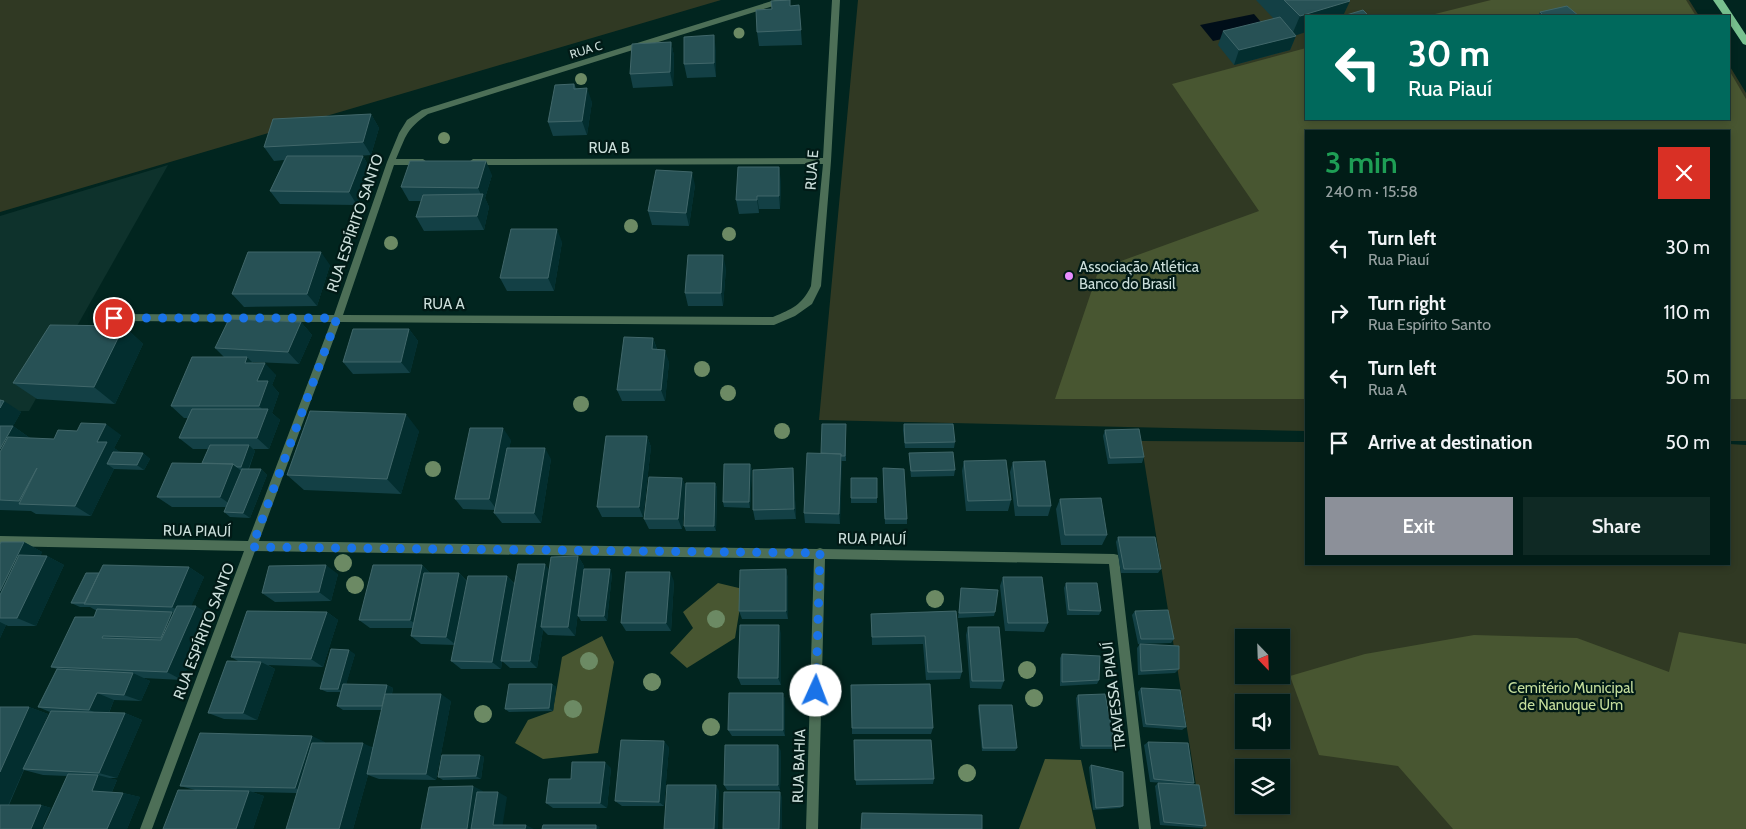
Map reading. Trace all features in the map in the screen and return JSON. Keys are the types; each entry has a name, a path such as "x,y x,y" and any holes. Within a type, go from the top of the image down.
{"main road":[{"path":"1718,0 1728,15"},
{"path":"1730,18 1746,42"}],"street":[{"name":"RUA C","path":"403,133 410,122 424,112 783,0"},
{"name":"RUA E","path":"774,320 792,313 810,301 816,286 827,161 836,0"},
{"name":"RUA ESPÍRITO SANTO","path":"146,829 337,318 391,162 403,133"},
{"name":"RUA B","path":"460,162 827,161"},
{"path":"391,162 431,162"},
{"name":"RUA A","path":"114,318 774,320"},
{"name":"RUA PIAUÍ","path":"0,541 252,547 820,553 1114,559"},
{"name":"RUA BAHIA","path":"812,829 820,553"},
{"name":"TRAVESSA PIAUÍ","path":"1114,559 1145,829"}],"shaded area":[{"path":"1254,14 1267,29 1213,41 1200,25"},
{"path":"168,165 29,411 0,411 0,216"}],"green space":[{"path":"0,0 721,0 0,212"},
{"name":"Associação Atlética Banco do Brasil","path":"858,0 1689,0 1698,15 1305,15 1305,120 1730,120 1730,67 1746,93 1746,441 1730,441 1730,130 1305,130 1305,431 819,420"},
{"path":"1491,0 1686,0 1695,15 1431,15"},
{"path":"1305,48 1305,120 1730,120 1730,72 1746,99 1746,399 1730,399 1730,130 1305,130 1305,399 1055,399 1099,269 1259,211 1172,84"},
{"name":"Cemitério Municipal de Nanuque Um","path":"1141,441 1305,442 1305,565 1730,565 1730,444 1746,445 1746,829 1203,829"},
{"path":"718,583 743,589 735,638 687,668 670,653 693,628 683,612"},
{"path":"1679,632 1746,644 1746,829 1453,829 1398,766 1319,755 1290,676 1365,654 1474,635 1577,638 1669,672"},
{"path":"602,636 614,662 598,753 543,759 515,743 528,720 553,711 562,657"},
{"path":"1045,759 1081,760 1096,829 1019,829"}],"building":[{"path":"790,0 790,6 799,5 801,30 757,32 756,10 772,9 771,1"},
{"path":"1284,0 1349,0 1350,1 1300,16"},
{"path":"1567,6 1578,15 1543,15 1540,12"},
{"path":"1363,10 1368,15 1346,15"},
{"path":"1280,17 1296,36 1239,50 1223,31"},
{"path":"714,35 714,63 684,64 684,37"},
{"path":"671,42 670,72 630,74 632,44"},
{"path":"574,84 574,89 587,88 582,121 548,122 555,85"},
{"path":"371,114 363,142 264,147 273,119"},
{"path":"287,156 363,156 349,192 270,191"},
{"path":"410,161 486,161 478,188 401,187"},
{"path":"738,167 779,167 779,196 757,196 757,200 736,200"},
{"path":"656,170 692,172 686,213 648,211"},
{"path":"483,194 477,216 416,217 423,195"},
{"path":"511,229 557,229 548,278 500,278"},
{"path":"248,252 321,252 307,294 232,294"},
{"path":"688,255 723,255 721,293 685,293"},
{"path":"229,319 301,322 288,352 215,348"},
{"path":"50,325 124,326 94,387 13,383"},
{"path":"353,329 409,329 401,362 343,362"},
{"path":"624,337 653,338 652,349 665,350 661,390 617,390"},
{"path":"192,357 247,357 245,363 265,363 257,381 268,381 259,406 171,406"},
{"path":"0,400 4,401 0,408"},
{"path":"192,409 268,409 257,438 179,438"},
{"path":"310,411 406,414 387,479 287,475"},
{"path":"81,423 106,424 97,442 107,442 75,506 19,504 37,468 19,501 0,500 0,452 8,437 54,439 58,430 77,431"},
{"path":"822,424 846,424 845,456 821,453"},
{"path":"904,424 953,424 955,442 905,443"},
{"path":"0,426 13,426 0,449"},
{"path":"470,428 503,428 489,499 455,499"},
{"path":"1139,429 1144,457 1110,458 1105,430"},
{"path":"606,436 647,436 639,507 597,507"},
{"path":"210,445 249,445 241,467 237,467 233,464 202,463"},
{"path":"507,448 545,448 534,513 494,513"},
{"path":"113,452 143,453 137,465 107,464"},
{"path":"953,452 955,470 911,471 909,453"},
{"path":"807,453 841,454 839,514 804,513"},
{"path":"1006,460 1011,500 968,501 964,461"},
{"path":"1045,461 1051,506 1018,506 1013,462"},
{"path":"172,463 233,464 220,497 157,497"},
{"path":"724,464 750,464 749,502 723,502"},
{"path":"793,468 794,509 753,510 753,470"},
{"path":"883,468 904,469 907,519 885,519"},
{"path":"242,469 261,469 243,513 224,512"},
{"path":"649,477 682,478 678,519 644,519"},
{"path":"851,478 877,478 877,498 851,498"},
{"path":"686,483 715,483 714,526 684,526"},
{"path":"1101,498 1107,535 1065,535 1060,499"},
{"path":"1118,537 1155,537 1161,569 1124,569"},
{"path":"1,542 24,542 0,591 0,544"},
{"path":"19,555 47,556 17,618 0,618 0,595"},
{"path":"578,556 568,627 541,627 551,557"},
{"path":"518,564 545,564 530,661 501,661"},
{"path":"103,565 189,567 172,607 84,604"},
{"path":"326,565 319,592 262,593 269,566"},
{"path":"373,565 422,565 410,620 359,620"},
{"path":"584,569 610,569 604,616 578,616"},
{"path":"786,569 786,611 739,611 740,570"},
{"path":"626,572 670,572 666,623 621,623"},
{"path":"86,573 99,573 85,603 71,603"},
{"path":"424,573 459,573 446,637 411,636"},
{"path":"468,576 507,576 492,662 451,661"},
{"path":"1003,577 1042,577 1048,623 1008,623"},
{"path":"1066,583 1097,583 1101,611 1069,610"},
{"path":"961,588 998,590 995,612 959,613"},
{"path":"177,606 196,606 167,672 51,667 75,617 94,617 97,609 172,612 161,638 103,636 102,638 161,640"},
{"path":"1168,610 1174,639 1141,639 1135,611"},
{"path":"247,611 327,612 311,659 231,657"},
{"path":"956,611 962,672 928,672 925,636 872,637 871,614"},
{"path":"740,625 779,625 778,678 738,678"},
{"path":"968,627 999,627 1004,681 972,681"},
{"path":"1140,644 1179,646 1179,669 1141,671"},
{"path":"331,649 349,650 338,689 320,689"},
{"path":"1062,654 1100,656 1099,680 1062,682"},
{"path":"227,661 261,662 243,713 208,713"},
{"path":"57,669 133,673 124,695 97,693 89,710 38,707"},
{"path":"343,684 387,685 382,706 337,706"},
{"path":"509,684 552,684 549,708 505,709"},
{"path":"930,684 933,728 852,728 851,685"},
{"path":"1141,688 1180,690 1186,727 1146,724"},
{"path":"729,693 783,693 783,730 728,730"},
{"path":"385,694 441,694 426,774 367,774"},
{"path":"1105,694 1115,746 1082,746 1078,695"},
{"path":"979,705 1012,705 1017,748 983,748"},
{"path":"0,707 29,707 0,772"},
{"path":"51,711 125,713 99,773 23,769"},
{"path":"200,733 312,736 295,788 180,786"},
{"path":"621,740 664,741 659,802 615,801"},
{"path":"854,740 931,740 934,779 855,780"},
{"path":"1148,742 1188,743 1194,783 1154,779"},
{"path":"312,743 363,743 339,829 286,829"},
{"path":"725,745 778,745 778,785 724,785"},
{"path":"442,755 480,755 476,776 438,777"},
{"path":"572,762 605,762 600,803 546,803 549,779 571,779"},
{"path":"1091,765 1123,772 1123,806 1096,808"},
{"path":"68,774 98,775 92,791 123,793 107,829 43,829"},
{"path":"1158,783 1199,785 1206,826 1164,822"},
{"path":"667,785 716,785 714,829 664,829"},
{"path":"473,786 467,829 421,829 429,787"},
{"path":"178,790 249,791 236,829 163,829"},
{"path":"477,792 498,792 493,825 526,825 525,829 471,829"},
{"path":"724,792 780,792 779,829 723,829"},
{"path":"0,805 41,805 31,829 0,829"},
{"path":"862,813 982,815 982,829 861,829"},
{"path":"543,825 596,825 596,829 542,829"}],"place":[{"name":"Associação Atlética Banco do Brasil","path":"1069,276"}],"route":[{"path":"114,318 337,318 252,547 820,553 816,691"}]}
